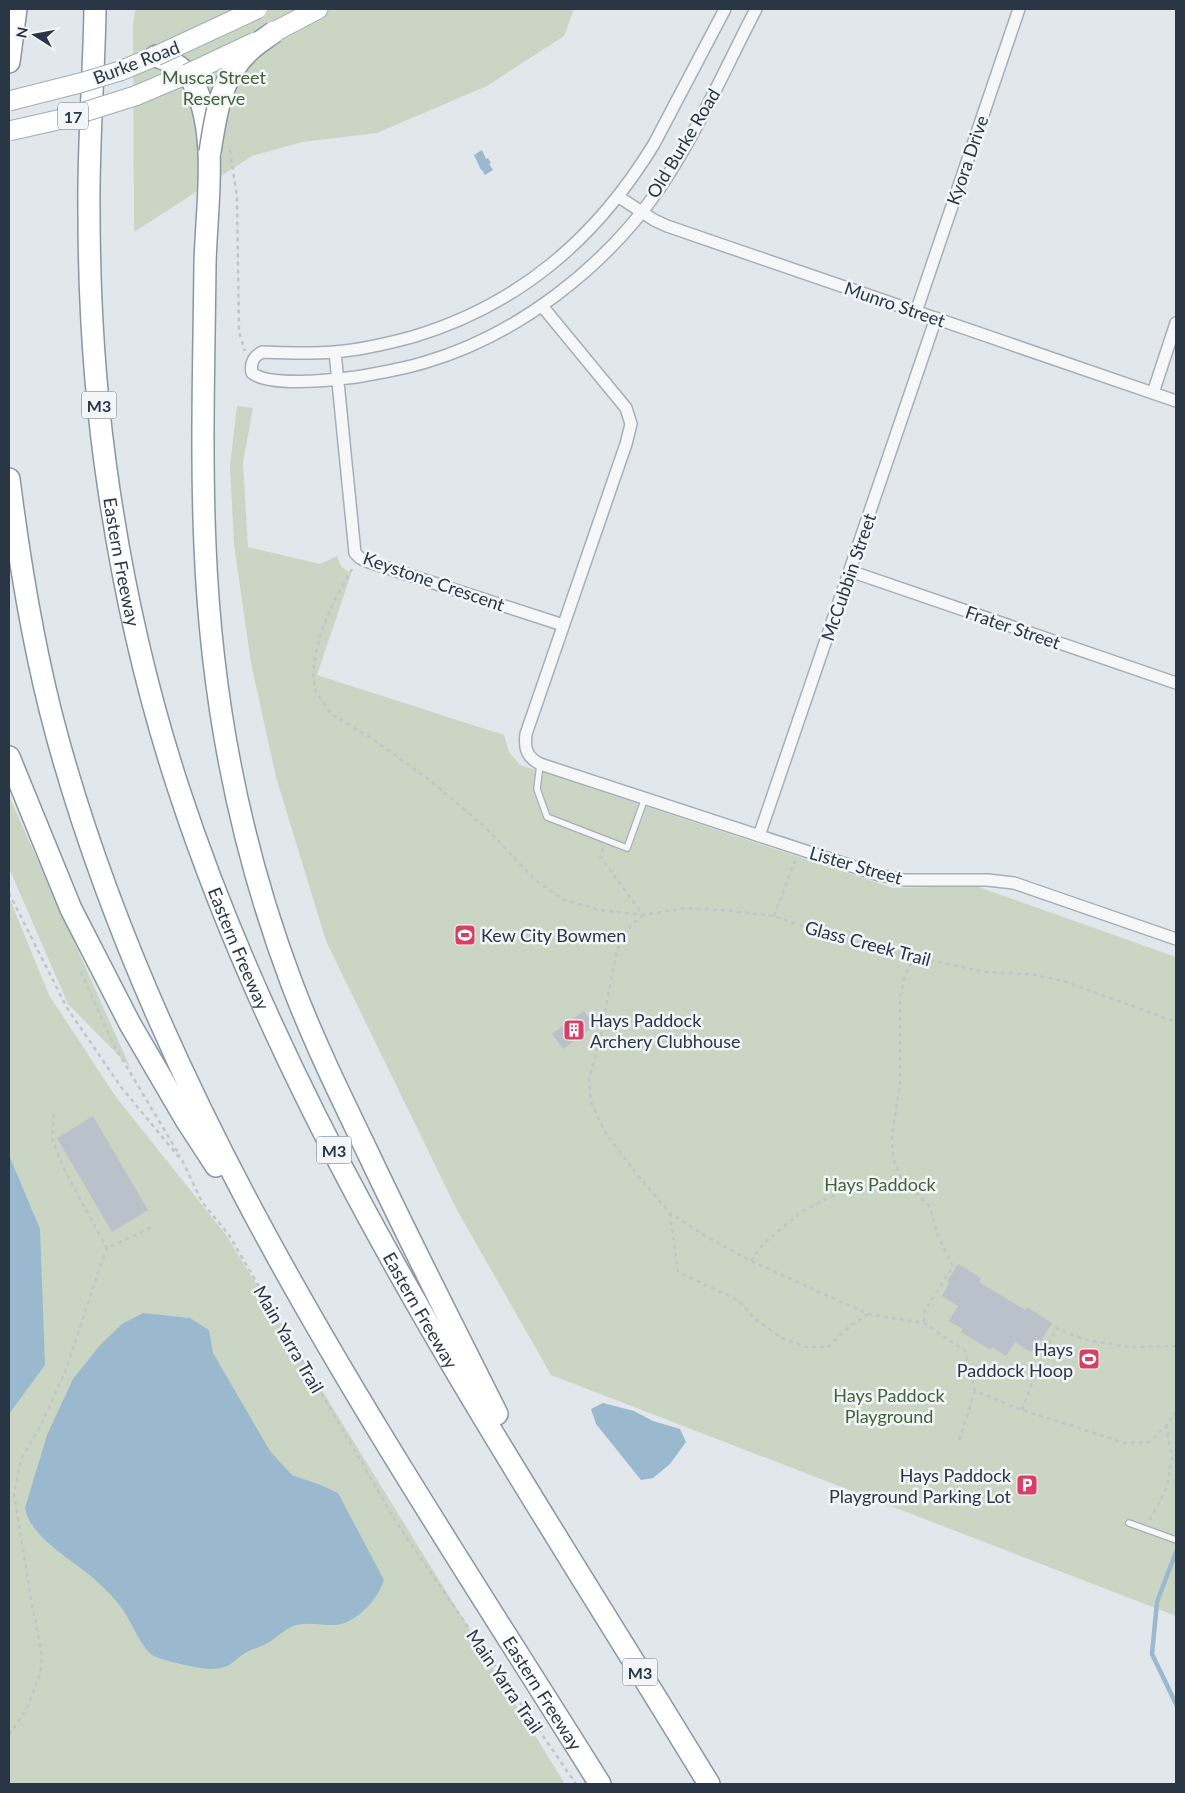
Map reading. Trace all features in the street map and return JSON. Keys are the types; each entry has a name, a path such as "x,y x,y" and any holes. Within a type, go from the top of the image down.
{"highway":[{"path":"9,62 16,9"},
{"name":"Eastern Freeway","path":"95,9 89,217 93,341 112,509 136,636 179,789 205,865 280,1042 320,1123 416,1301 570,1560 709,1784"},
{"path":"274,32 249,50 234,67 222,90 216,110 220,151 206,251 203,466 207,589 219,694 229,758 241,816 256,873 292,984 344,1104 570,1560"},
{"path":"156,56 174,62 187,74 195,86 203,112 220,151"},
{"name":"Eastern Freeway","path":"9,479 26,601 57,737 81,814 113,904 148,993 231,1171 279,1260 368,1415 600,1784"},
{"path":"9,758 71,909 130,1024 186,1120 279,1260"}],"main road":[{"name":"Burke Road","path":"9,101 80,84 156,56 257,9"},
{"name":"Burke Road","path":"9,131 103,108 135,96 187,74 318,9"}],"street":[{"name":"Old Burke Road","path":"725,9 654,144 618,197 592,227 534,279 508,296 434,330 374,346 335,352 262,352 256,355 251,365 252,373 263,379 307,381 339,379 390,371 427,362 460,350 496,333 542,306 586,272 615,243 658,190 674,165 715,90 756,9"},
{"name":"Kyora Drive","path":"916,312 1019,9"},
{"name":"Munro Street","path":"618,197 667,226 1176,401"},
{"path":"540,764 528,755 525,748 526,734 626,444 631,424 626,408 542,306"},
{"name":"McCubbin Street","path":"759,836 936,318"},
{"path":"1153,393 1176,323"},
{"name":"Keystone Crescent","path":"335,352 355,553 360,558 564,625"},
{"name":"Frater Street","path":"850,571 1176,683"},
{"name":"Lister Street","path":"540,764 879,875 904,880 987,880 1014,883 1176,939"}],"lane":[{"path":"540,764 537,789 547,817 627,848 644,798"},
{"path":"1129,1523 1176,1540"}],"path":[{"path":"220,151 237,197 239,332 251,365"},
{"name":"Glass Creek Trail","path":"360,558 333,602 320,635 313,675 316,692 331,714 371,738 431,780 486,828 534,878 564,900 600,910 643,915 685,908 774,916 828,936 867,947 985,972 1030,974 1067,982 1176,1022"},
{"path":"606,840 600,856 643,915 622,934 615,959 601,1034 589,1080 591,1102 606,1132 634,1172 670,1213 708,1238 807,1287 868,1314 924,1323 964,1351 975,1391 959,1440"},
{"path":"774,916 800,849"},
{"name":"Main Yarra Trail","path":"9,893 67,1008 121,1087 183,1162 202,1202 229,1235 398,1525 576,1784"},
{"path":"918,958 910,966 904,979 900,998 900,1085 892,1134 893,1158 903,1179 930,1207 938,1236 953,1267 925,1310 924,1323"},
{"path":"54,1114 52,1139 64,1169 107,1248"},
{"path":"751,1260 763,1244 801,1212 845,1190 903,1179"},
{"path":"670,1213 678,1272 738,1300 755,1319 782,1338 806,1347 828,1347 850,1326 868,1314"},
{"path":"9,1735 28,1706 40,1674 42,1655 14,1494 21,1459 39,1428 65,1372 107,1248 152,1227"},
{"path":"1022,1410 1032,1380 1056,1328 1083,1339 1128,1347 1176,1346"},
{"path":"975,1391 1022,1410 1125,1443 1149,1442 1166,1426 1176,1412"},
{"path":"1146,1529 1167,1487 1172,1457 1166,1426"}],"green space":[{"name":"Musca Street Reserve","path":"135,9 574,9 564,36 487,86 377,133 302,142 252,156 134,232 133,27"},
{"name":"Hays Paddock","path":"237,406 253,408 243,462 248,547 320,564 337,556 341,566 351,574 317,675 504,735 509,752 520,765 893,888 976,886 1176,957 1176,1616 551,1375 457,1210 326,941 276,777 251,663 234,544 230,466"},
{"path":"9,796 130,1067 68,1004 9,868"},
{"path":"9,897 49,995 116,1097 226,1235 565,1784 9,1784"}],"water":[{"path":"482,150 486,159 488,158 491,163 489,164 493,170 485,175 474,155"},
{"path":"9,1155 40,1229 45,1365 9,1414"},
{"path":"143,1313 190,1318 209,1330 213,1353 270,1451 292,1475 338,1493 384,1580 372,1602 358,1616 342,1624 293,1626 271,1641 247,1652 231,1664 223,1667 205,1669 171,1662 152,1655 147,1650 127,1616 113,1597 92,1577 52,1547 28,1519 25,1508 47,1435 73,1379 101,1344 122,1324"},
{"path":"603,1403 634,1411 653,1421 680,1429 686,1442 670,1464 653,1478 641,1480 596,1424 591,1409"}],"building":[{"name":"Hays Paddock Archery Clubhouse","path":"584,1011 595,1026 563,1049 552,1034"},
{"path":"93,1116 148,1210 112,1232 57,1138"},
{"path":"958,1264 981,1278 979,1282 1025,1310 1027,1307 1052,1323 1041,1341 1039,1339 1031,1352 1015,1342 1006,1356 992,1347 991,1350 961,1332 963,1329 949,1321 958,1306 942,1296 949,1283 947,1282"}],"waterway":[{"path":"1176,1552 1157,1602 1152,1654 1176,1704"}],"place":[{"name":"Kew City Bowmen","path":"465,935"},
{"name":"Hays Paddock Archery Clubhouse","path":"574,1030"},
{"name":"Hays Paddock Hoop","path":"1089,1359"},
{"name":"Hays Paddock Playground Parking Lot","path":"1027,1485"}],"park label":[{"name":"Hays Paddock Playground","path":"889,1405"}]}
